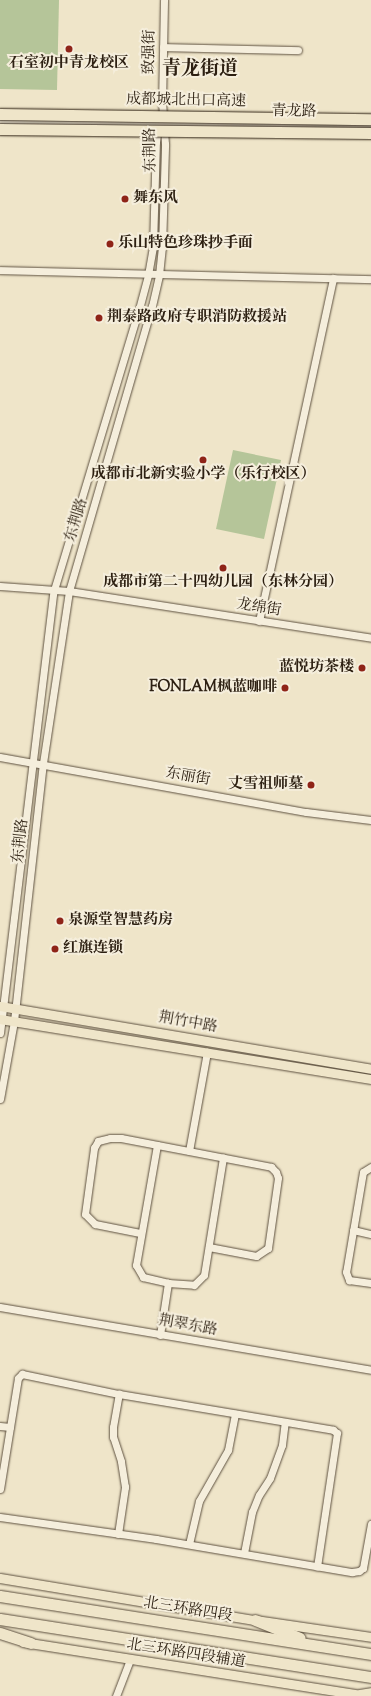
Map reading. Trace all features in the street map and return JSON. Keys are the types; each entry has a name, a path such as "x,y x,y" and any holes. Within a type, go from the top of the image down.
{"highway":[{"name":"成都城北出口高速","path":"0,114 371,118"},
{"name":"成都城北出口高速","path":"0,129 371,133"},
{"name":"北三环路四段","path":"0,1596 371,1654"},
{"path":"0,1620 371,1678"},
{"path":"255,1620 319,1645"},
{"path":"0,1633 30,1643"}],"main road":[{"name":"荆竹中路","path":"2,1006 371,1069"},
{"name":"荆竹中路","path":"1,1019 371,1079"},
{"path":"0,1578 255,1620 371,1637"},
{"name":"北三环路四段辅道","path":"0,1638 365,1695"}],"street":[{"name":"致强街","path":"162,105 164,0"},
{"path":"164,47 298,50"},
{"name":"东荆路","path":"0,1033 2,1006 34,762 54,590 139,309 148,274 153,247 156,142 161,124 162,105"},
{"name":"青龙路","path":"0,122 371,126"},
{"name":"东荆路","path":"0,1099 14,1021 42,764 69,590 152,306 159,275 163,232 165,144 161,124"},
{"path":"0,270 371,279"},
{"path":"259,621 333,278"},
{"name":"龙绵街","path":"0,586 69,590 371,638"},
{"name":"东丽街","path":"0,757 306,812 371,820"},
{"path":"189,1151 207,1052"},
{"path":"140,1233 95,1224 86,1214 94,1148 98,1142 110,1138 121,1138 271,1167 276,1172 278,1178 268,1248 256,1256 209,1247"},
{"path":"157,1145 140,1233 136,1265 143,1276 168,1283 194,1285 204,1275 223,1158"},
{"path":"371,1167 363,1172 346,1272 349,1280 371,1283"},
{"path":"353,1230 371,1234"},
{"path":"160,1335 168,1283"},
{"name":"荆翠东路","path":"0,1307 371,1370"},
{"path":"0,1489 18,1378 22,1374 119,1394 285,1422 337,1433 316,1566"},
{"path":"118,1534 125,1487 121,1461 113,1437 113,1427 119,1394"},
{"path":"189,1544 199,1501 228,1450 235,1414"},
{"path":"244,1553 252,1512 259,1495 270,1478 282,1445 285,1422"},
{"path":"0,1426 10,1427"},
{"path":"0,1517 189,1544 359,1572 363,1568 371,1524"},
{"path":"116,1696 130,1659"}],"green space":[{"path":"0,0 59,0 57,90 0,89"},
{"path":"233,450 281,460 264,539 216,529"}],"place":[{"name":"石室初中青龙校区","path":"69,49"},
{"name":"舞东风","path":"125,199"},
{"name":"乐山特色珍珠抄手面","path":"110,244"},
{"name":"荆泰路政府专职消防救援站","path":"99,318"},
{"name":"成都市北新实验小学（乐行校区）","path":"203,460"},
{"name":"成都市第二十四幼儿园（东林分园）","path":"223,568"},
{"name":"蓝悦坊茶楼","path":"362,668"},
{"name":"FONLAM枫蓝咖啡","path":"285,688"},
{"name":"丈雪祖师墓","path":"311,785"},
{"name":"泉源堂智慧药房","path":"60,921"},
{"name":"红旗连锁","path":"55,949"}],"district":[{"name":"青龙街道","path":"200,70"}]}
